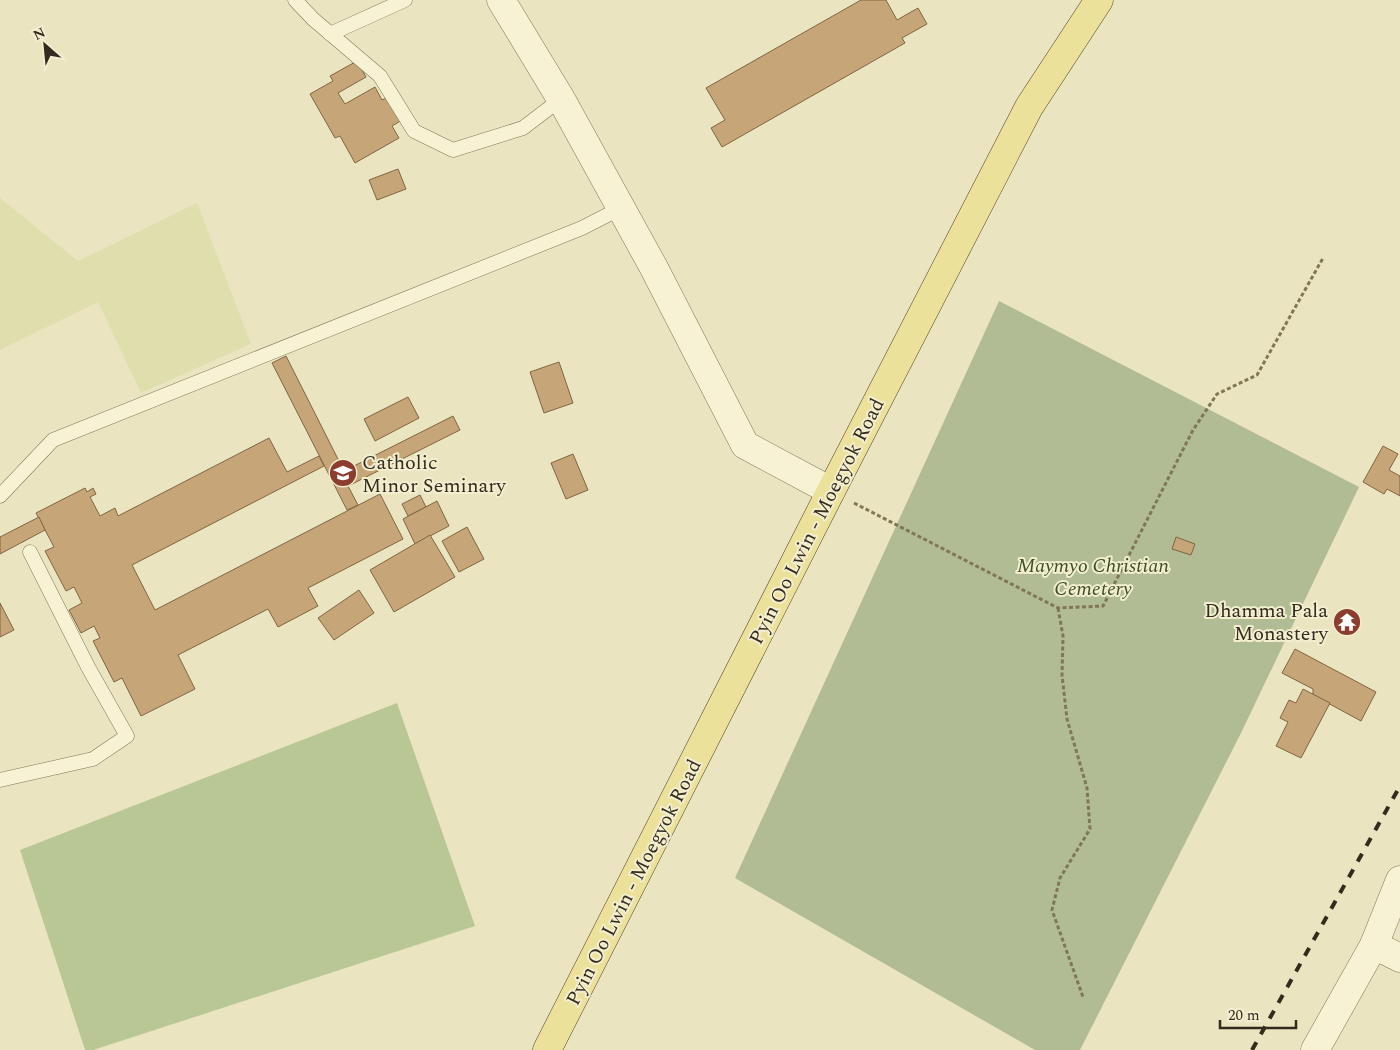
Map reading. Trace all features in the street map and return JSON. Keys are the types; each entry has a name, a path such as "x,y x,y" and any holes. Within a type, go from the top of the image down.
{"main road":[{"name":"Pyin Oo Lwin - Moegyok Road","path":"547,1050 831,491 1029,107 1099,0"}],"street":[{"path":"500,0 561,99 654,268 745,445 831,491"},
{"path":"1315,1050 1374,945 1400,880"},
{"path":"1374,945 1400,958"}],"lane":[{"path":"295,0 313,19 380,76 414,131 453,150 523,128 561,99"},
{"path":"330,34 405,0"},
{"path":"0,496 53,440 582,228 621,208"},
{"path":"0,780 93,759 126,736 30,552"}],"path":[{"path":"831,491 1058,608 1103,606 1193,430 1217,394 1257,374 1323,258"},
{"path":"1058,608 1063,636 1062,675 1067,719 1087,788 1090,829 1060,878 1052,910 1083,997"}],"green space":[{"path":"0,198 78,261 197,203 251,344 141,393 98,302 0,350"},
{"name":"Maymyo Christian Cemetery","path":"999,301 1359,487 1241,733 1080,1050 1035,1050 735,878"},
{"path":"397,703 475,926 93,1050 85,1050 20,850"}],"building":[{"path":"861,0 886,0 897,20 918,8 927,24 902,38 905,43 722,147 711,128 725,120 706,88"},
{"path":"357,61 366,77 338,93 345,104 375,87 382,100 388,97 402,120 392,126 399,138 355,163 340,136 335,138 310,94 333,81 330,76"},
{"path":"398,169 406,189 377,200 369,180"},
{"path":"286,356 344,471 453,416 460,430 348,486 358,505 347,510 272,363"},
{"path":"559,362 573,403 544,413 530,372"},
{"path":"408,397 419,418 375,441 364,419"},
{"path":"269,438 287,472 319,456 324,466 132,565 155,610 380,494 403,539 308,588 318,606 278,627 268,609 178,655 195,689 141,716 122,678 114,682 93,641 100,638 94,626 81,633 69,610 82,603 74,587 66,591 45,551 54,547 36,513 85,488 87,492 93,488 96,494 90,497 100,516 115,508 118,516"},
{"path":"1383,446 1398,454 1389,470 1400,476 1400,496 1387,489 1384,494 1363,482"},
{"path":"573,454 588,490 566,499 551,463"},
{"path":"420,495 426,507 408,516 402,504"},
{"path":"437,501 449,526 415,544 403,519"},
{"path":"39,517 45,530 0,554 0,537"},
{"path":"467,527 484,559 459,572 442,541"},
{"path":"430,535 455,577 394,612 370,570"},
{"path":"1176,537 1195,544 1191,555 1172,549"},
{"path":"359,590 374,613 334,640 318,618"},
{"path":"0,603 14,630 0,637"},
{"path":"1295,649 1376,692 1361,721 1313,695 1313,689 1282,673"},
{"path":"1303,689 1330,703 1301,758 1276,746 1288,722 1280,718 1289,700 1296,703"}],"railway":[{"path":"1252,1050 1400,786"}],"place":[{"name":"Catholic Minor Seminary","path":"343,473"},
{"name":"Dhamma Pala Monastery","path":"1347,622"}]}
